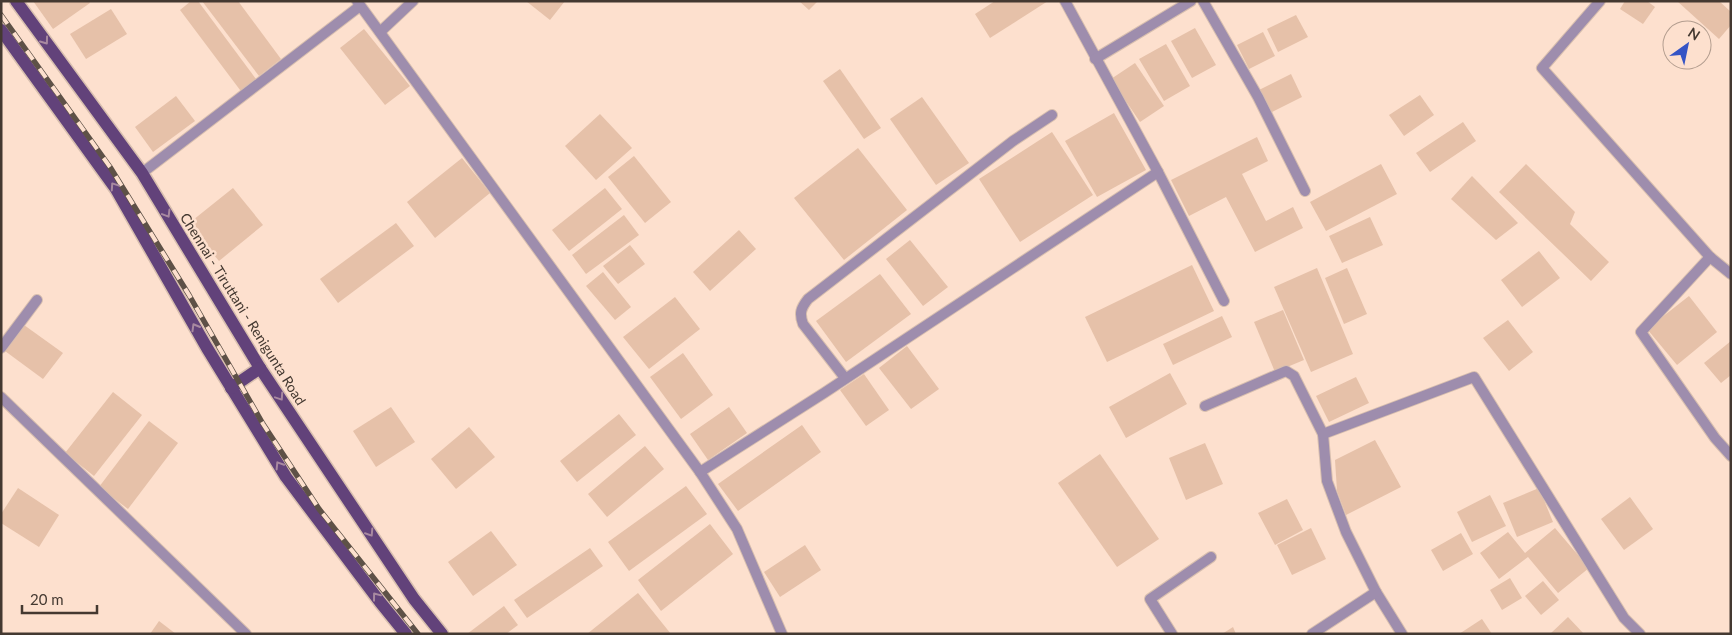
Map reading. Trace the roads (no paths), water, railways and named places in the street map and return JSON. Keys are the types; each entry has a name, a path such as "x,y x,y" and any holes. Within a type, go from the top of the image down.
{"main road":[{"name":"Chennai - Tiruttani - Renigunta Road","path":"16,1 142,172 260,368 414,599 442,634"},
{"path":"1,30 116,189 207,348 286,477 406,634"},
{"path":"232,388 260,368"}],"street":[{"path":"380,32 413,1"},
{"path":"1065,1 1158,172 1224,301"},
{"path":"1095,59 1191,1"},
{"path":"1203,1 1258,97 1305,191"},
{"path":"1600,1 1542,68 1710,258 1731,274"},
{"path":"142,172 359,4 700,472 737,529 782,634"},
{"path":"845,378 803,324 800,315 802,306 1013,141 1052,115"},
{"path":"700,472 1158,172"},
{"path":"1710,258 1641,332 1715,438 1731,456"},
{"path":"1,348 37,300"},
{"path":"1205,406 1286,371 1294,376 1324,434 1327,481 1346,532 1376,592 1402,634"},
{"path":"1324,434 1474,377 1624,618 1640,634"},
{"path":"1,397 246,634"},
{"path":"1172,634 1150,599 1211,556"},
{"path":"1312,634 1376,592"}],"railway":[{"path":"1,15 110,167 189,295 263,424 319,509 418,634"}]}
